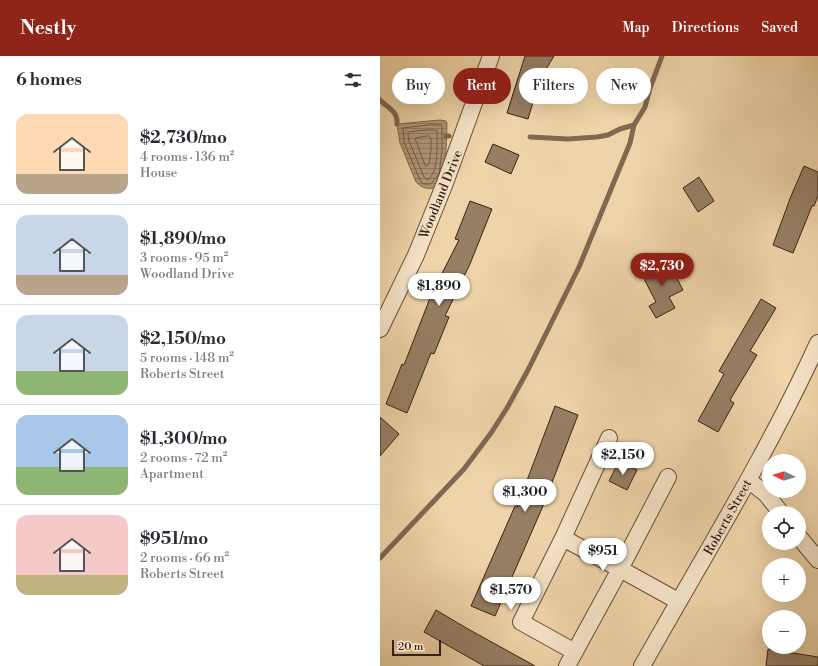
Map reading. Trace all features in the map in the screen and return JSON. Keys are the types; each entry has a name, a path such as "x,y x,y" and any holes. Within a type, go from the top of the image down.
{"street":[{"name":"Woodland Drive","path":"380,329 416,255 446,184 491,56"},
{"name":"Roberts Street","path":"642,666 748,480 792,399 818,343"},
{"path":"609,438 563,538 521,622 571,659 668,477"},
{"path":"748,480 766,494 775,506"},
{"path":"563,538 678,601"},
{"path":"806,546 818,560"}],"water":[{"path":"440,120 446,121 447,124 446,151 442,177 434,188 426,188 422,187 416,182 400,143 397,124"}],"building":[{"path":"525,56 554,56 547,68 521,68"},
{"path":"519,75 519,104 532,104 528,119 507,113"},
{"path":"493,144 519,155 511,174 485,162"},
{"path":"804,166 818,172 818,196 814,206 812,206 793,253 773,245"},
{"path":"699,177 714,201 698,212 683,188"},
{"path":"470,201 492,209 470,264 445,316 449,317 434,354 431,353 407,413 386,404 402,364 404,365 432,293 459,240 455,239"},
{"path":"667,259 683,290 669,297 675,308 656,318 649,306 656,302 641,273"},
{"path":"761,299 776,308 750,351 757,355 730,400 734,403 718,432 698,421 724,374 719,371"},
{"path":"555,406 578,415 543,506 495,616 471,606 515,506 517,507"},
{"path":"380,417 399,434 380,456"},
{"path":"619,461 637,470 627,490 609,481"},
{"path":"436,610 535,666 484,666 424,632"},
{"path":"767,654 799,654 818,657 818,666 766,666"}],"waterway":[{"path":"380,558 464,469 491,433 507,408 528,370 579,267 630,143 634,125 645,107 650,88 662,56"},
{"path":"380,100 392,110 396,116 397,124"},
{"path":"530,137 568,139 597,137 608,135 620,129 634,125"}]}
